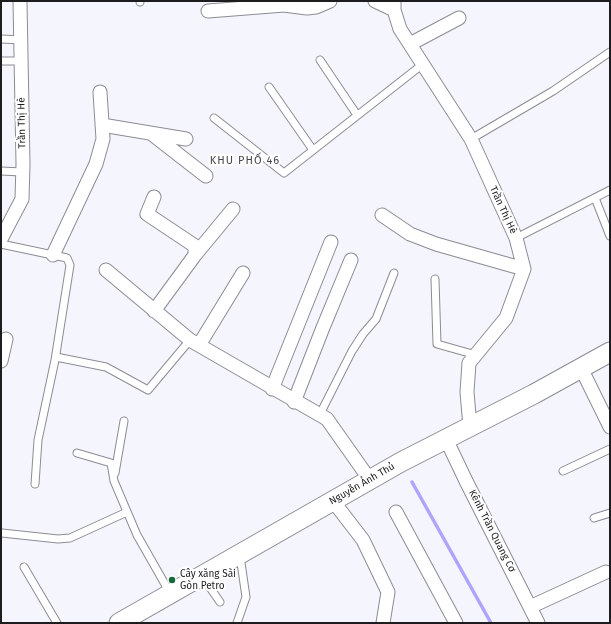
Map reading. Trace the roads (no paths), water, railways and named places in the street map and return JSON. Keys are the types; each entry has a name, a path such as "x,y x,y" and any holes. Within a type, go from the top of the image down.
{"main road":[{"name":"Nguyễn Ảnh Thủ","path":"125,621 239,554 370,480 610,352"}],"street":[{"name":"Trần Thị Hè","path":"1,239 22,199 22,40 20,1"},
{"path":"208,11 284,5 307,8 316,7 330,1"},
{"path":"375,1 394,5"},
{"name":"Trần Thị Hè","path":"394,5 400,29 471,139 516,238 524,269"},
{"path":"410,44 459,18"},
{"path":"53,255 96,164 103,139 100,92"},
{"path":"102,124 186,139"},
{"path":"150,132 206,176"},
{"path":"154,197 147,214 195,246 195,256"},
{"path":"154,311 195,256 233,209"},
{"path":"382,214 410,234 436,244 524,269 506,318 469,363 467,392 470,426"},
{"path":"272,389 331,242"},
{"path":"294,402 351,260"},
{"path":"106,270 194,343 327,420 370,480"},
{"path":"194,343 243,273"},
{"path":"1,361 6,339"},
{"path":"581,368 610,427"},
{"name":"Kênh Trần Quang Cơ","path":"446,439 538,623"},
{"path":"333,501 363,540 388,592 383,623"},
{"path":"396,512 456,623"},
{"path":"530,607 606,572"}],"lane":[{"path":"1,39 22,40"},
{"path":"471,139 553,90 610,52"},
{"path":"320,60 357,115"},
{"path":"1,62 22,62"},
{"path":"214,118 284,173 423,64"},
{"path":"269,87 312,150"},
{"path":"1,171 22,172"},
{"path":"516,238 610,190"},
{"path":"595,198 610,236"},
{"path":"1,244 67,258 70,265 56,358 38,440 35,484"},
{"path":"319,416 352,351 363,334 376,319 394,273"},
{"path":"435,279 437,344 476,355"},
{"path":"56,358 106,367 148,390 194,343"},
{"path":"114,481 124,421"},
{"path":"563,472 610,450"},
{"path":"77,453 111,463 114,481 136,535 170,594"},
{"path":"2,533 58,539 70,538 127,512"},
{"path":"594,518 610,513"},
{"path":"238,623 246,597 239,554"},
{"path":"24,567 56,623"},
{"path":"202,576 220,602"}],"waterway":[{"path":"412,482 491,623"}],"place":[{"name":"Cây xăng Sài Gòn Petro","path":"172,580"}],"district":[{"name":"KHU PHỐ 46","path":"245,161"}]}
